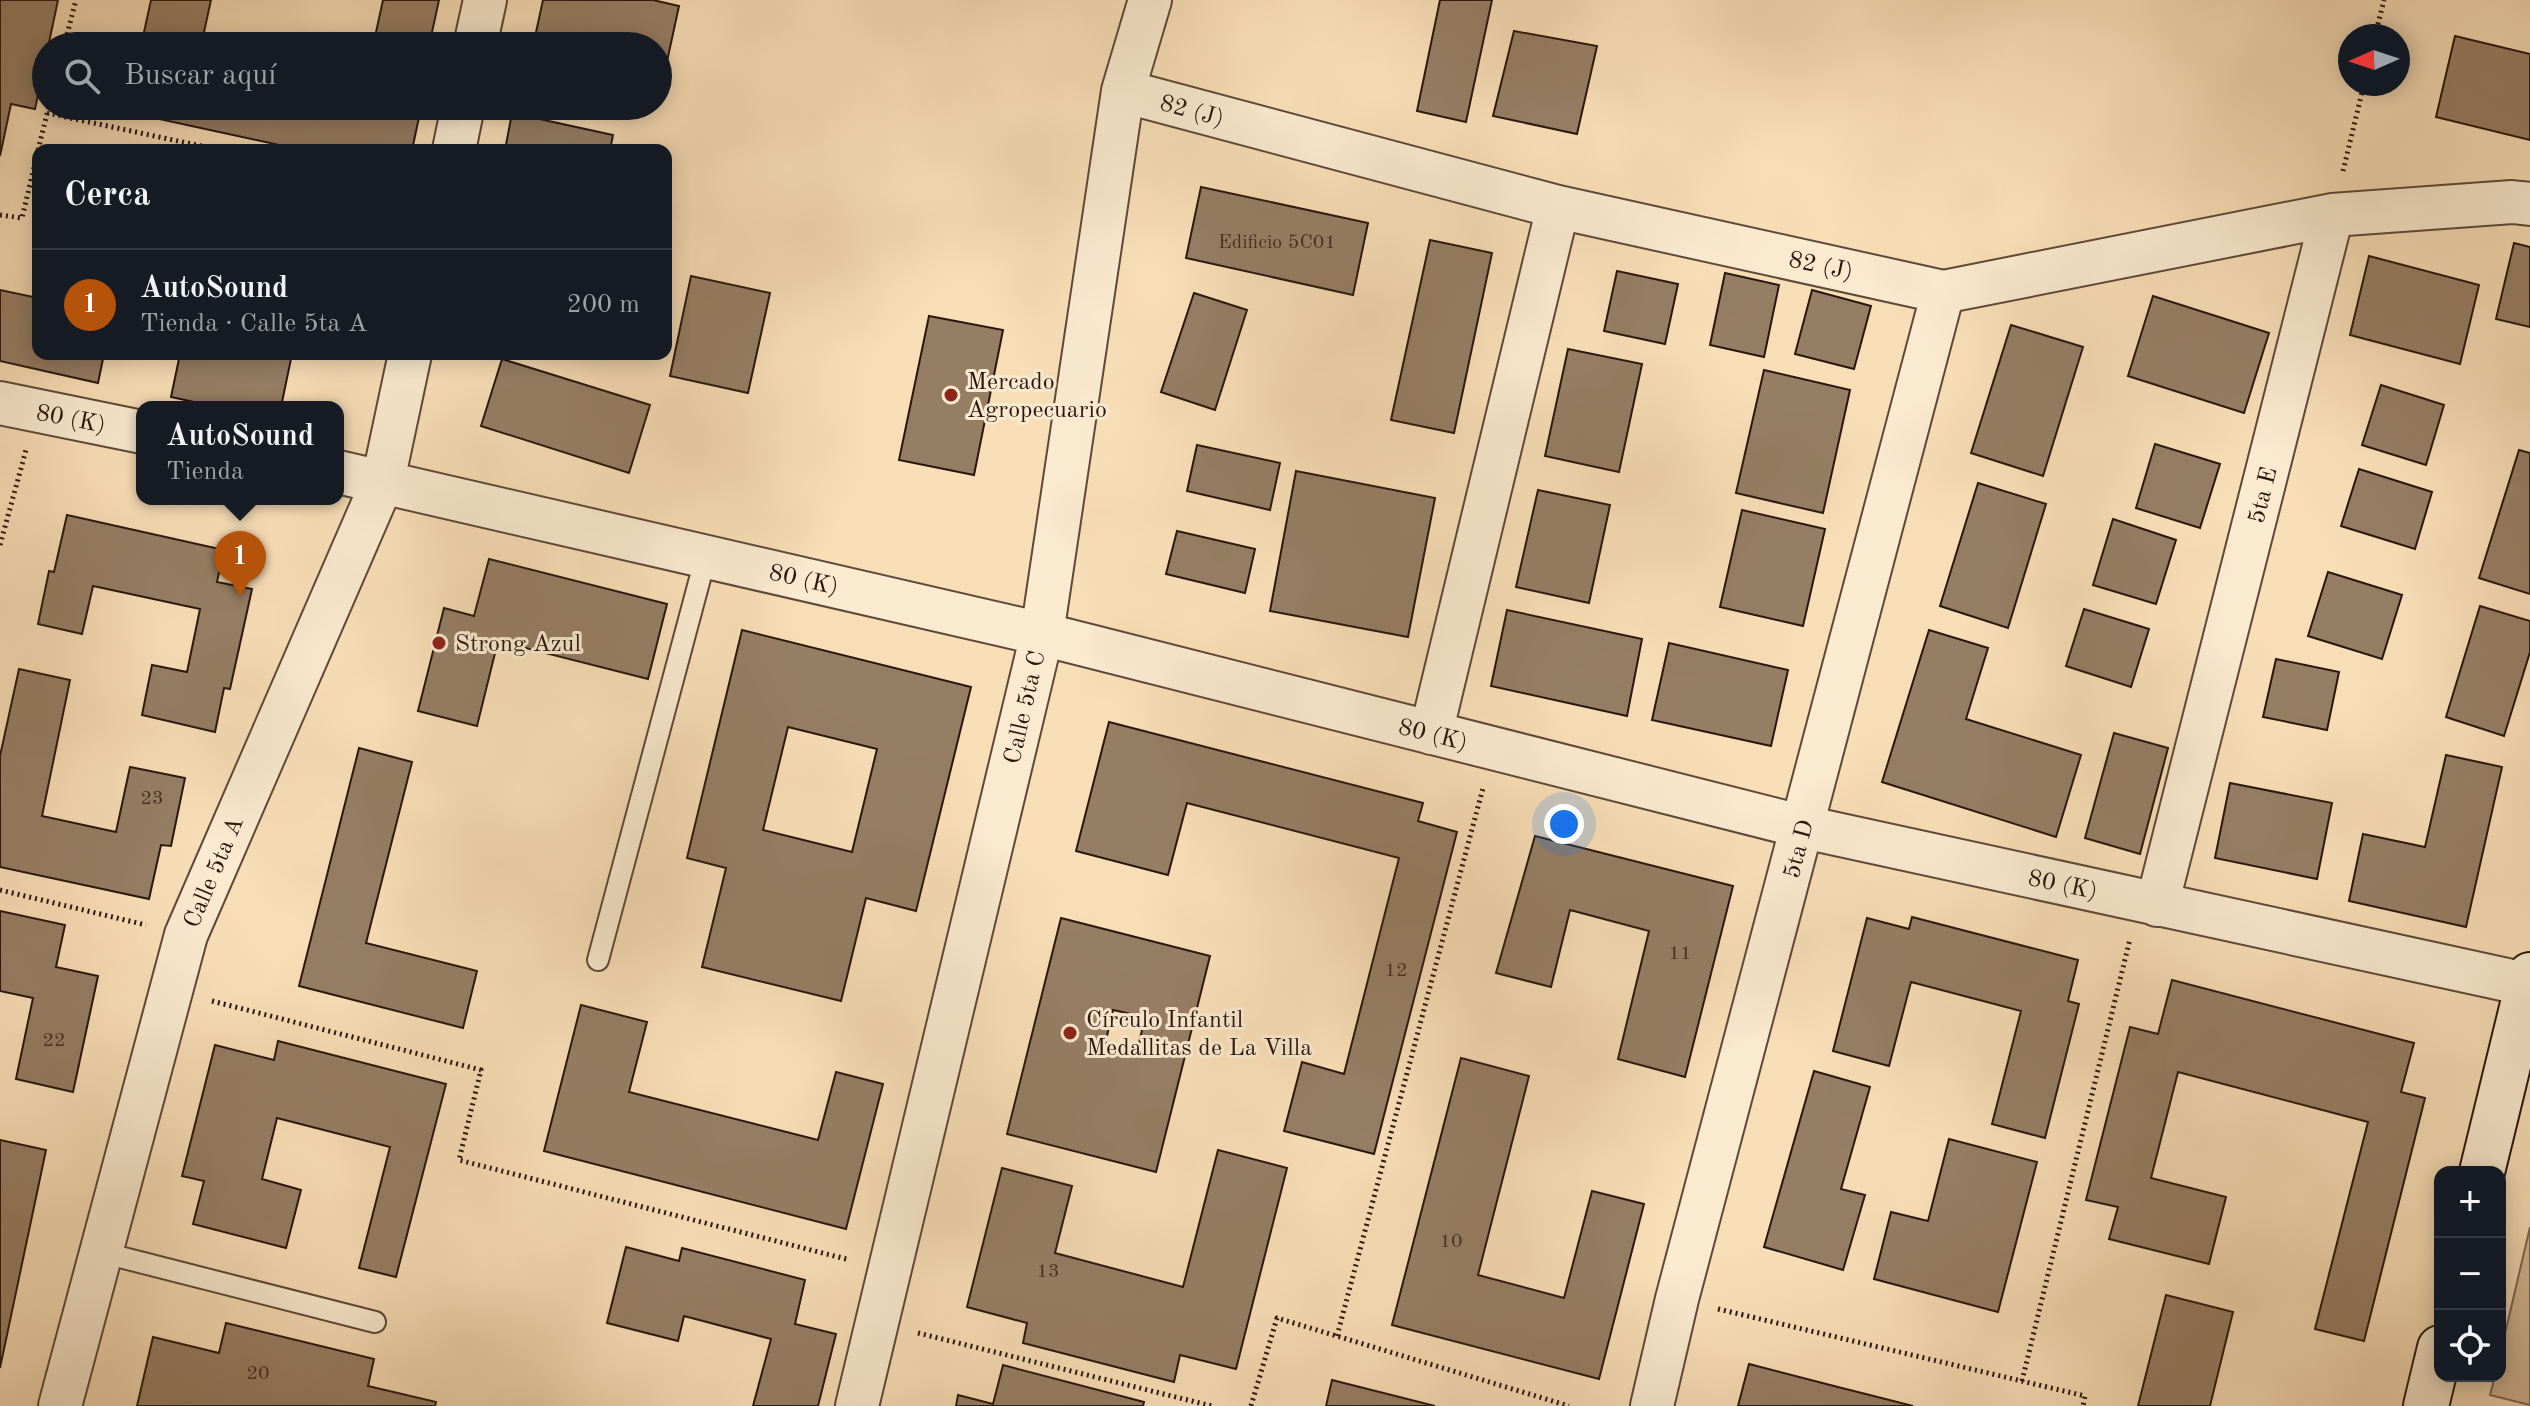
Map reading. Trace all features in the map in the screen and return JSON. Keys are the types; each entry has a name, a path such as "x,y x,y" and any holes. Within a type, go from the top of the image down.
{"main road":[{"path":"2483,1166 2529,981"},
{"path":"2435,1404 2437,1382"}],"street":[{"path":"478,32 485,0"},
{"name":"Calle 5ta C","path":"857,1406 1042,634 1123,91 1150,0"},
{"name":"82 (J)","path":"1123,91 1558,207 1943,292 2332,215 2512,202 2530,204"},
{"path":"455,144 460,120"},
{"path":"1431,733 1558,207"},
{"name":"5ta E","path":"2148,903 2332,215"},
{"name":"5ta D","path":"1652,1406 1677,1299 1943,292"},
{"name":"Calle 5ta A","path":"60,1406 168,990 186,935 383,481 409,360"},
{"name":"80 (K)","path":"18,407 136,431"},
{"name":"80 (K)","path":"344,473 1042,634 1804,827 2148,903 2529,981"}],"lane":[{"path":"598,960 706,556"},
{"path":"100,1252 375,1322"}],"path":[{"path":"68,32 76,0"},
{"path":"2378,24 2384,0"},
{"path":"2332,215 2361,96"},
{"path":"40,144 45,120"},
{"path":"94,120 195,144"},
{"path":"0,215 22,218 32,176"},
{"path":"0,545 18,407"},
{"path":"1337,1336 1494,750"},
{"path":"0,890 186,935"},
{"path":"2022,1381 2148,903"},
{"path":"168,990 481,1070 459,1160 889,1270"},
{"path":"1677,1299 2085,1396 2083,1406"},
{"path":"1251,1406 1277,1318 1569,1406"},
{"path":"877,1322 1212,1406"}],"shaded area":[{"path":"2530,1227 2530,1405 2490,1395 2493,1382 2506,1382 2506,1329"}],"building":[{"path":"0,0 58,0 51,32 32,32 32,108 11,104 0,156"},
{"path":"151,0 211,0 204,32 144,32"},
{"path":"383,0 439,0 432,32 376,32"},
{"path":"543,0 653,0 679,6 672,38 672,32 536,32"},
{"path":"1440,0 1492,0 1466,122 1417,111"},
{"path":"1514,31 1597,46 1577,134 1493,116"},
{"path":"2455,36 2530,54 2530,140 2436,117"},
{"path":"164,120 418,120 413,144 274,144"},
{"path":"511,120 544,120 613,135 611,144 506,144"},
{"path":"1201,187 1368,223 1353,295 1186,258"},
{"path":"1430,240 1492,253 1454,433 1391,420"},
{"path":"2514,243 2530,247 2530,327 2496,319"},
{"path":"2369,256 2479,285 2460,364 2350,335"},
{"path":"1617,271 1678,284 1665,344 1604,331"},
{"path":"1725,273 1779,285 1764,357 1710,345"},
{"path":"691,276 770,293 748,393 670,376"},
{"path":"0,290 32,297 32,360 103,360 98,383 0,361"},
{"path":"1812,290 1871,306 1854,369 1795,354"},
{"path":"1194,293 1247,310 1215,410 1161,392"},
{"path":"2153,296 2269,333 2244,413 2128,376"},
{"name":"Mercado Agropecuario","path":"929,316 1003,330 974,475 899,460"},
{"path":"2011,325 2083,347 2043,476 1971,453"},
{"path":"1568,349 1642,364 1619,472 1545,456"},
{"path":"179,360 291,360 282,401 189,401 171,397"},
{"path":"502,360 650,405 629,473 481,426"},
{"path":"1764,370 1850,390 1823,513 1736,493"},
{"path":"2381,385 2444,405 2426,465 2362,445"},
{"path":"2155,444 2220,464 2200,528 2136,508"},
{"path":"1197,445 1280,463 1270,510 1187,491"},
{"path":"2519,450 2530,453 2530,594 2479,578"},
{"path":"2359,469 2432,492 2415,549 2341,526"},
{"path":"1296,471 1435,498 1408,637 1270,611"},
{"path":"1978,483 2046,504 2008,628 1940,606"},
{"path":"1538,490 1610,505 1589,603 1516,587"},
{"path":"1742,510 1825,529 1803,626 1720,607"},
{"path":"67,515 224,550 217,582 252,589 230,689 224,688 215,732 142,715 152,665 187,672 200,609 93,586 82,634 38,624 49,571 54,572"},
{"path":"2113,519 2176,540 2156,604 2093,585"},
{"path":"1177,531 1255,549 1245,593 1166,574"},
{"path":"489,559 667,604 648,679 498,641 477,726 418,711 444,608 474,616"},
{"path":"2328,572 2402,595 2382,659 2308,636"},
{"path":"2480,606 2530,621 2530,652 2504,736 2446,717"},
{"path":"2084,609 2149,629 2131,687 2066,666"},
{"path":"1507,610 1642,639 1627,716 1491,686"},
{"path":"742,630 971,687 916,911 866,898 841,1001 702,967 726,868 687,858","holes":["788,727 877,749 852,852 763,830"]},
{"path":"1929,630 1988,648 1966,719 2081,755 2056,837 1882,782"},
{"path":"1669,643 1788,670 1771,746 1652,720"},
{"path":"2276,659 2339,672 2327,730 2263,717"},
{"path":"19,669 70,680 42,816 116,832 130,767 185,778 171,846 161,845 149,899 0,867 0,756"},
{"path":"1109,722 1423,803 1418,821 1457,832 1374,1154 1284,1131 1302,1062 1344,1074 1399,858 1187,803 1168,875 1076,851"},
{"path":"2114,733 2168,748 2140,854 2085,838"},
{"path":"359,748 412,762 366,943 477,971 463,1028 299,986"},
{"path":"2446,755 2502,767 2466,927 2349,901 2363,834 2425,847"},
{"path":"2230,783 2332,803 2317,879 2215,858"},
{"path":"1535,836 1733,886 1685,1077 1618,1059 1649,931 1570,910 1551,987 1496,973"},
{"path":"0,911 65,925 56,967 98,976 73,1092 16,1079 33,998 0,991"},
{"path":"1912,917 2078,960 2068,1001 2079,1004 2045,1138 1992,1124 2021,1011 1911,982 1889,1066 1833,1051 1867,918 1909,929"},
{"name":"Círculo Infantil Medallitas de La Villa","path":"1061,918 1210,956 1156,1172 1007,1134","holes":["1113,1010 1145,1017 1136,1056 1104,1049"]},
{"path":"2172,980 2414,1043 2401,1092 2425,1098 2364,1341 2315,1329 2368,1122 2178,1072 2151,1178 2226,1197 2209,1264 2109,1239 2118,1207 2086,1200 2130,1027 2158,1034"},
{"path":"581,1005 647,1022 629,1092 818,1140 836,1072 883,1084 846,1229 544,1151"},
{"path":"278,1041 446,1084 396,1277 359,1268 390,1147 277,1118 262,1179 301,1190 286,1248 193,1224 204,1181 182,1176 215,1045 274,1060"},
{"path":"1461,1058 1529,1076 1478,1275 1564,1298 1592,1191 1644,1204 1599,1379 1392,1325"},
{"path":"1814,1071 1870,1087 1841,1189 1865,1195 1843,1270 1764,1247"},
{"path":"1949,1139 2037,1162 1998,1312 1874,1279 1891,1212 1928,1221"},
{"path":"0,1140 46,1150 0,1368"},
{"path":"1218,1150 1287,1168 1236,1369 1180,1355 1174,1382 1023,1343 1027,1323 967,1307 1002,1168 1072,1186 1055,1253 1183,1287"},
{"path":"626,1247 679,1261 682,1248 805,1280 795,1324 836,1334 818,1406 753,1406 771,1339 684,1316 678,1341 607,1323"},
{"path":"2166,1295 2233,1312 2210,1406 2138,1406"},
{"path":"226,1323 374,1359 368,1386 436,1402 435,1406 137,1406 153,1337 219,1353"},
{"path":"1749,1364 1834,1386 1913,1406 1738,1406"},
{"path":"1003,1365 1144,1402 1143,1406 956,1406 958,1395 993,1404"},
{"path":"1332,1380 1435,1406 1326,1406"}],"place":[{"name":"Mercado Agropecuario","path":"951,395"},
{"name":"AutoSound","path":"240,597"},
{"name":"Strong Azul","path":"439,643"},
{"name":"Círculo Infantil Medallitas de La Villa","path":"1070,1033"}]}
